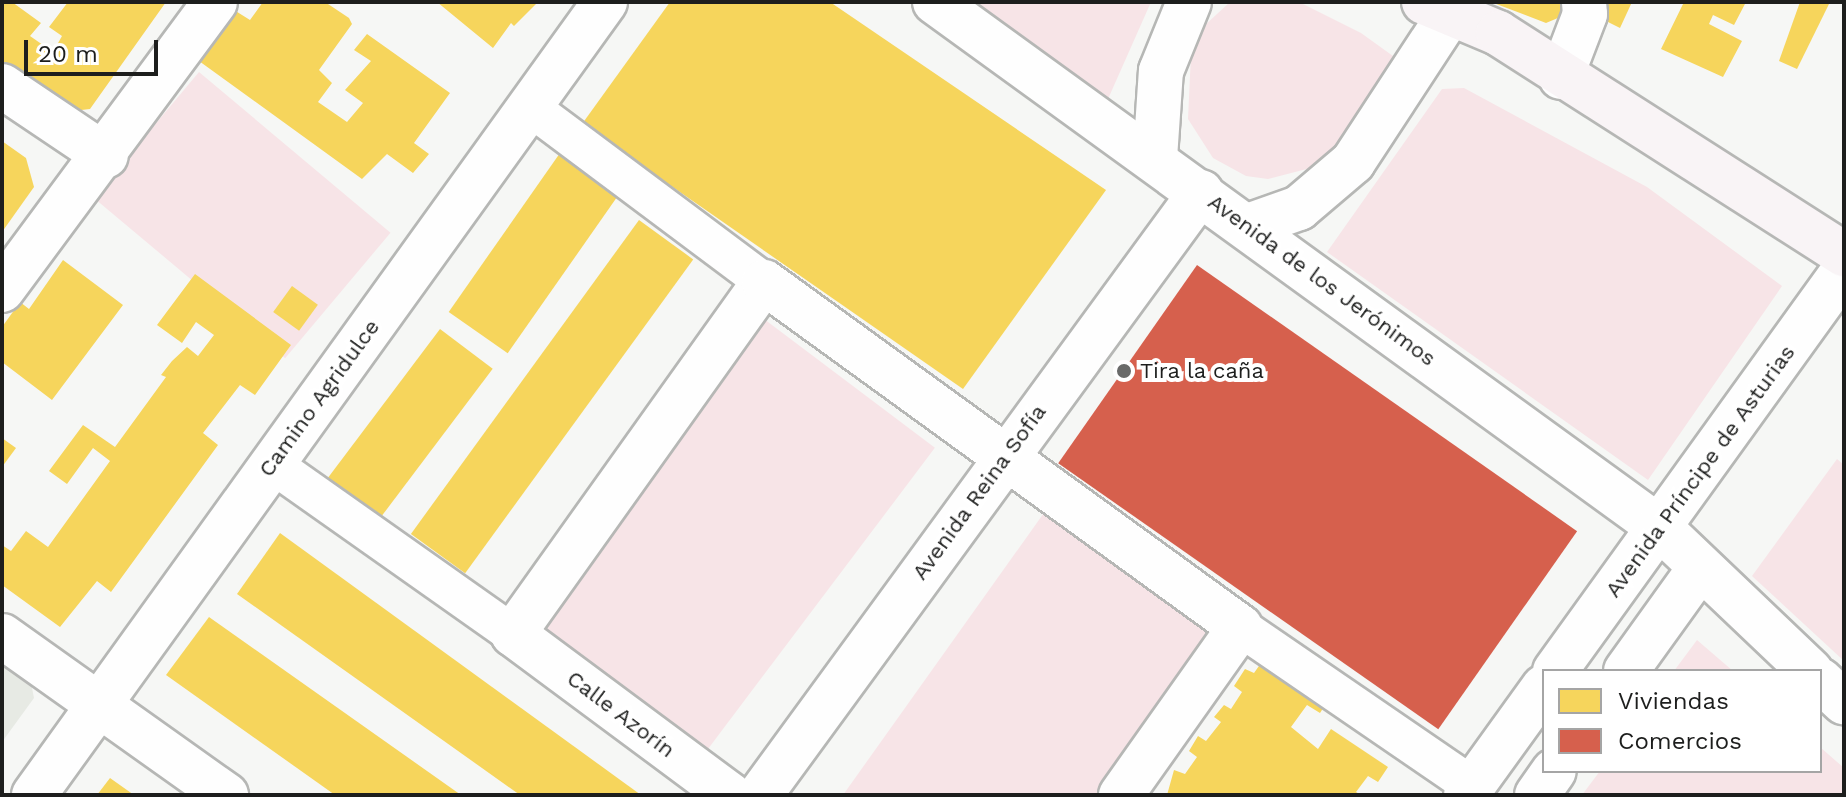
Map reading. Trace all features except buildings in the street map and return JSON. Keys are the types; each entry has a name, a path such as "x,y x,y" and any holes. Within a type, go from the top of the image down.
{"main road":[{"path":"1437,7 1498,33 1561,77 1844,254"}],"street":[{"path":"2,290 106,156 215,2"},
{"name":"Camino Agridulce","path":"34,795 605,2"},
{"name":"Avenida de los Jerónimos","path":"935,2 1155,158 1659,527 1808,669"},
{"path":"1155,158 1161,71 1189,2"},
{"path":"1561,77 1585,14 1584,2"},
{"path":"1248,226 1299,208 1353,162 1437,7"},
{"path":"2,86 106,156"},
{"path":"530,107 1004,457 1469,791 1542,690"},
{"name":"Avenida Reina Sofía","path":"760,795 1004,457 1201,192"},
{"name":"Avenida Príncipe de Asturias","path":"1556,669 1844,271"},
{"path":"272,464 513,634 764,282"},
{"path":"1627,669 1700,568"},
{"path":"1121,795 1240,627"},
{"name":"Calle Azorín","path":"513,634 730,795"},
{"path":"2,636 226,795"},
{"path":"1822,682 1844,702"},
{"path":"1537,795 1553,773"}],"shaded area":[{"path":"970,2 1151,2 1108,99"},
{"path":"1230,2 1299,2 1361,33 1393,56 1374,93 1322,165 1268,179 1246,176 1213,158 1188,119 1191,54 1204,26"},
{"path":"199,72 391,233 285,358 94,198"},
{"path":"1464,88 1647,187 1782,286 1648,480 1327,252 1442,89"},
{"path":"764,319 935,448 701,758 530,629"},
{"path":"1837,459 1844,465 1844,661 1752,576"},
{"path":"1051,503 1223,629 1102,795 843,795"},
{"path":"1697,640 1731,669 1675,669"},
{"path":"2,662 31,683 34,698 2,742"},
{"path":"1822,749 1844,768 1844,795 1582,795 1598,773 1822,773"}],"place":[{"name":"Tira la caña","path":"1124,371"}]}
